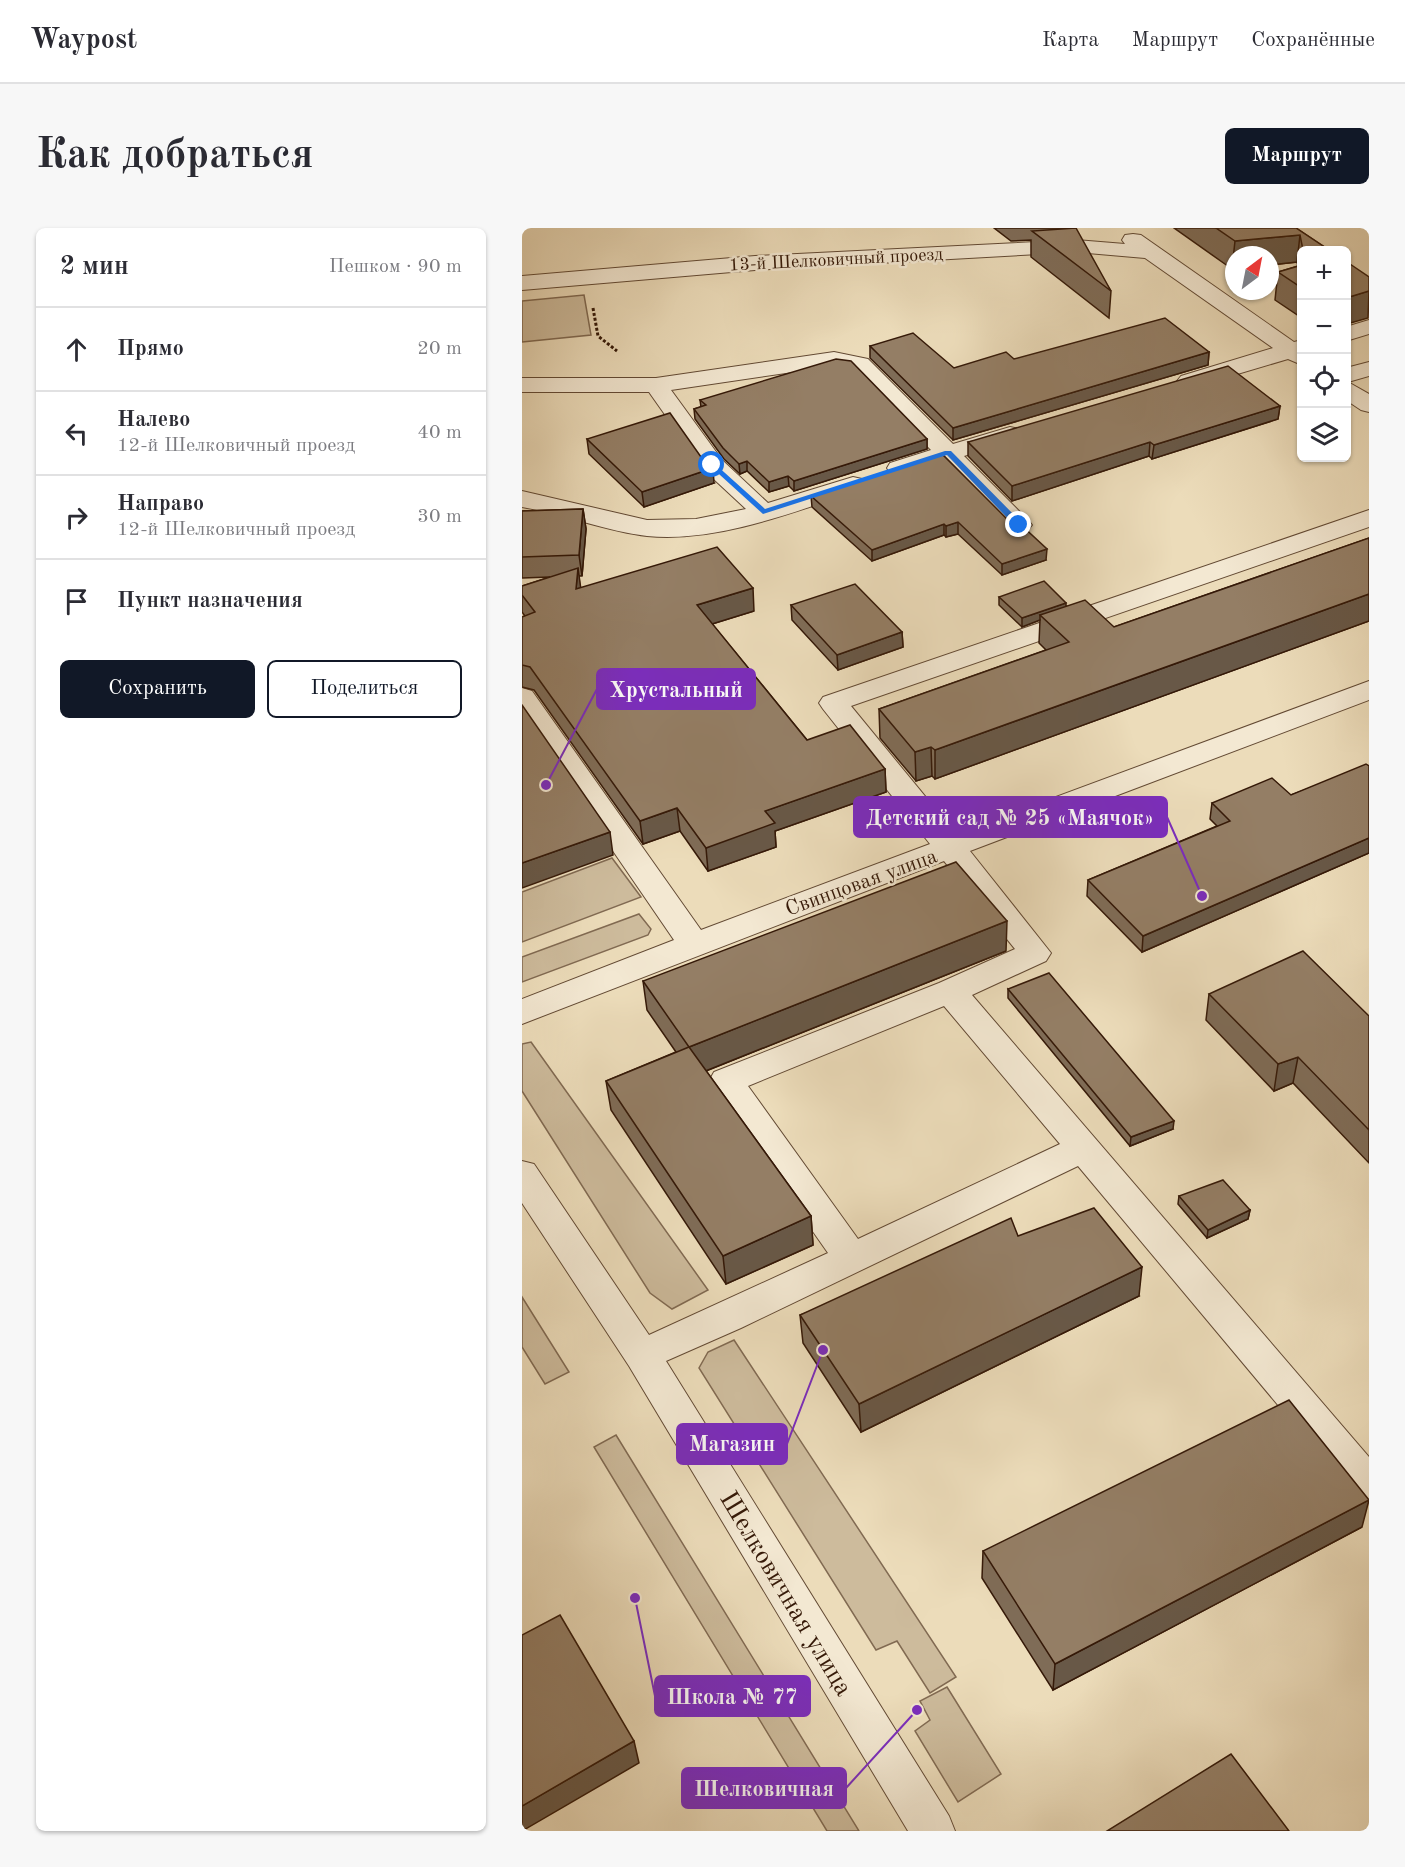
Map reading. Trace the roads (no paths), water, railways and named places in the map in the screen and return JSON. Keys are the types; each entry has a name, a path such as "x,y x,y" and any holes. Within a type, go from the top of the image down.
{"street":[{"path":"1116,228 1297,351"},
{"name":"13-й Шелковичный проезд","path":"522,284 754,263 1076,246 1150,252"},
{"path":"1351,333 1369,327"},
{"path":"1165,388 1297,352"},
{"path":"522,385 656,385 834,358 860,364 1019,525"},
{"path":"1351,375 1369,369"},
{"path":"656,385 712,465 763,512"},
{"path":"1351,392 1369,405"},
{"path":"522,499 648,528 691,528 763,512 1028,428"},
{"path":"852,1258 726,1081 950,992 1035,954 833,703 1369,518"},
{"name":"Свинцовая улица","path":"522,1012 694,944 952,849 1369,690"},
{"path":"522,697 694,944"},
{"path":"950,992 1369,1485"},
{"path":"642,1355 728,1317 1082,1149"},
{"name":"Шелковичная улица","path":"522,1174 642,1355 933,1831"}],"place":[{"name":"Хрустальный","path":"546,785"},
{"name":"Детский сад № 25 «Маячок»","path":"1202,896"},
{"name":"Магазин","path":"823,1350"},
{"name":"Школа № 77","path":"635,1598"},
{"name":"Шелковичная","path":"917,1710"}]}
